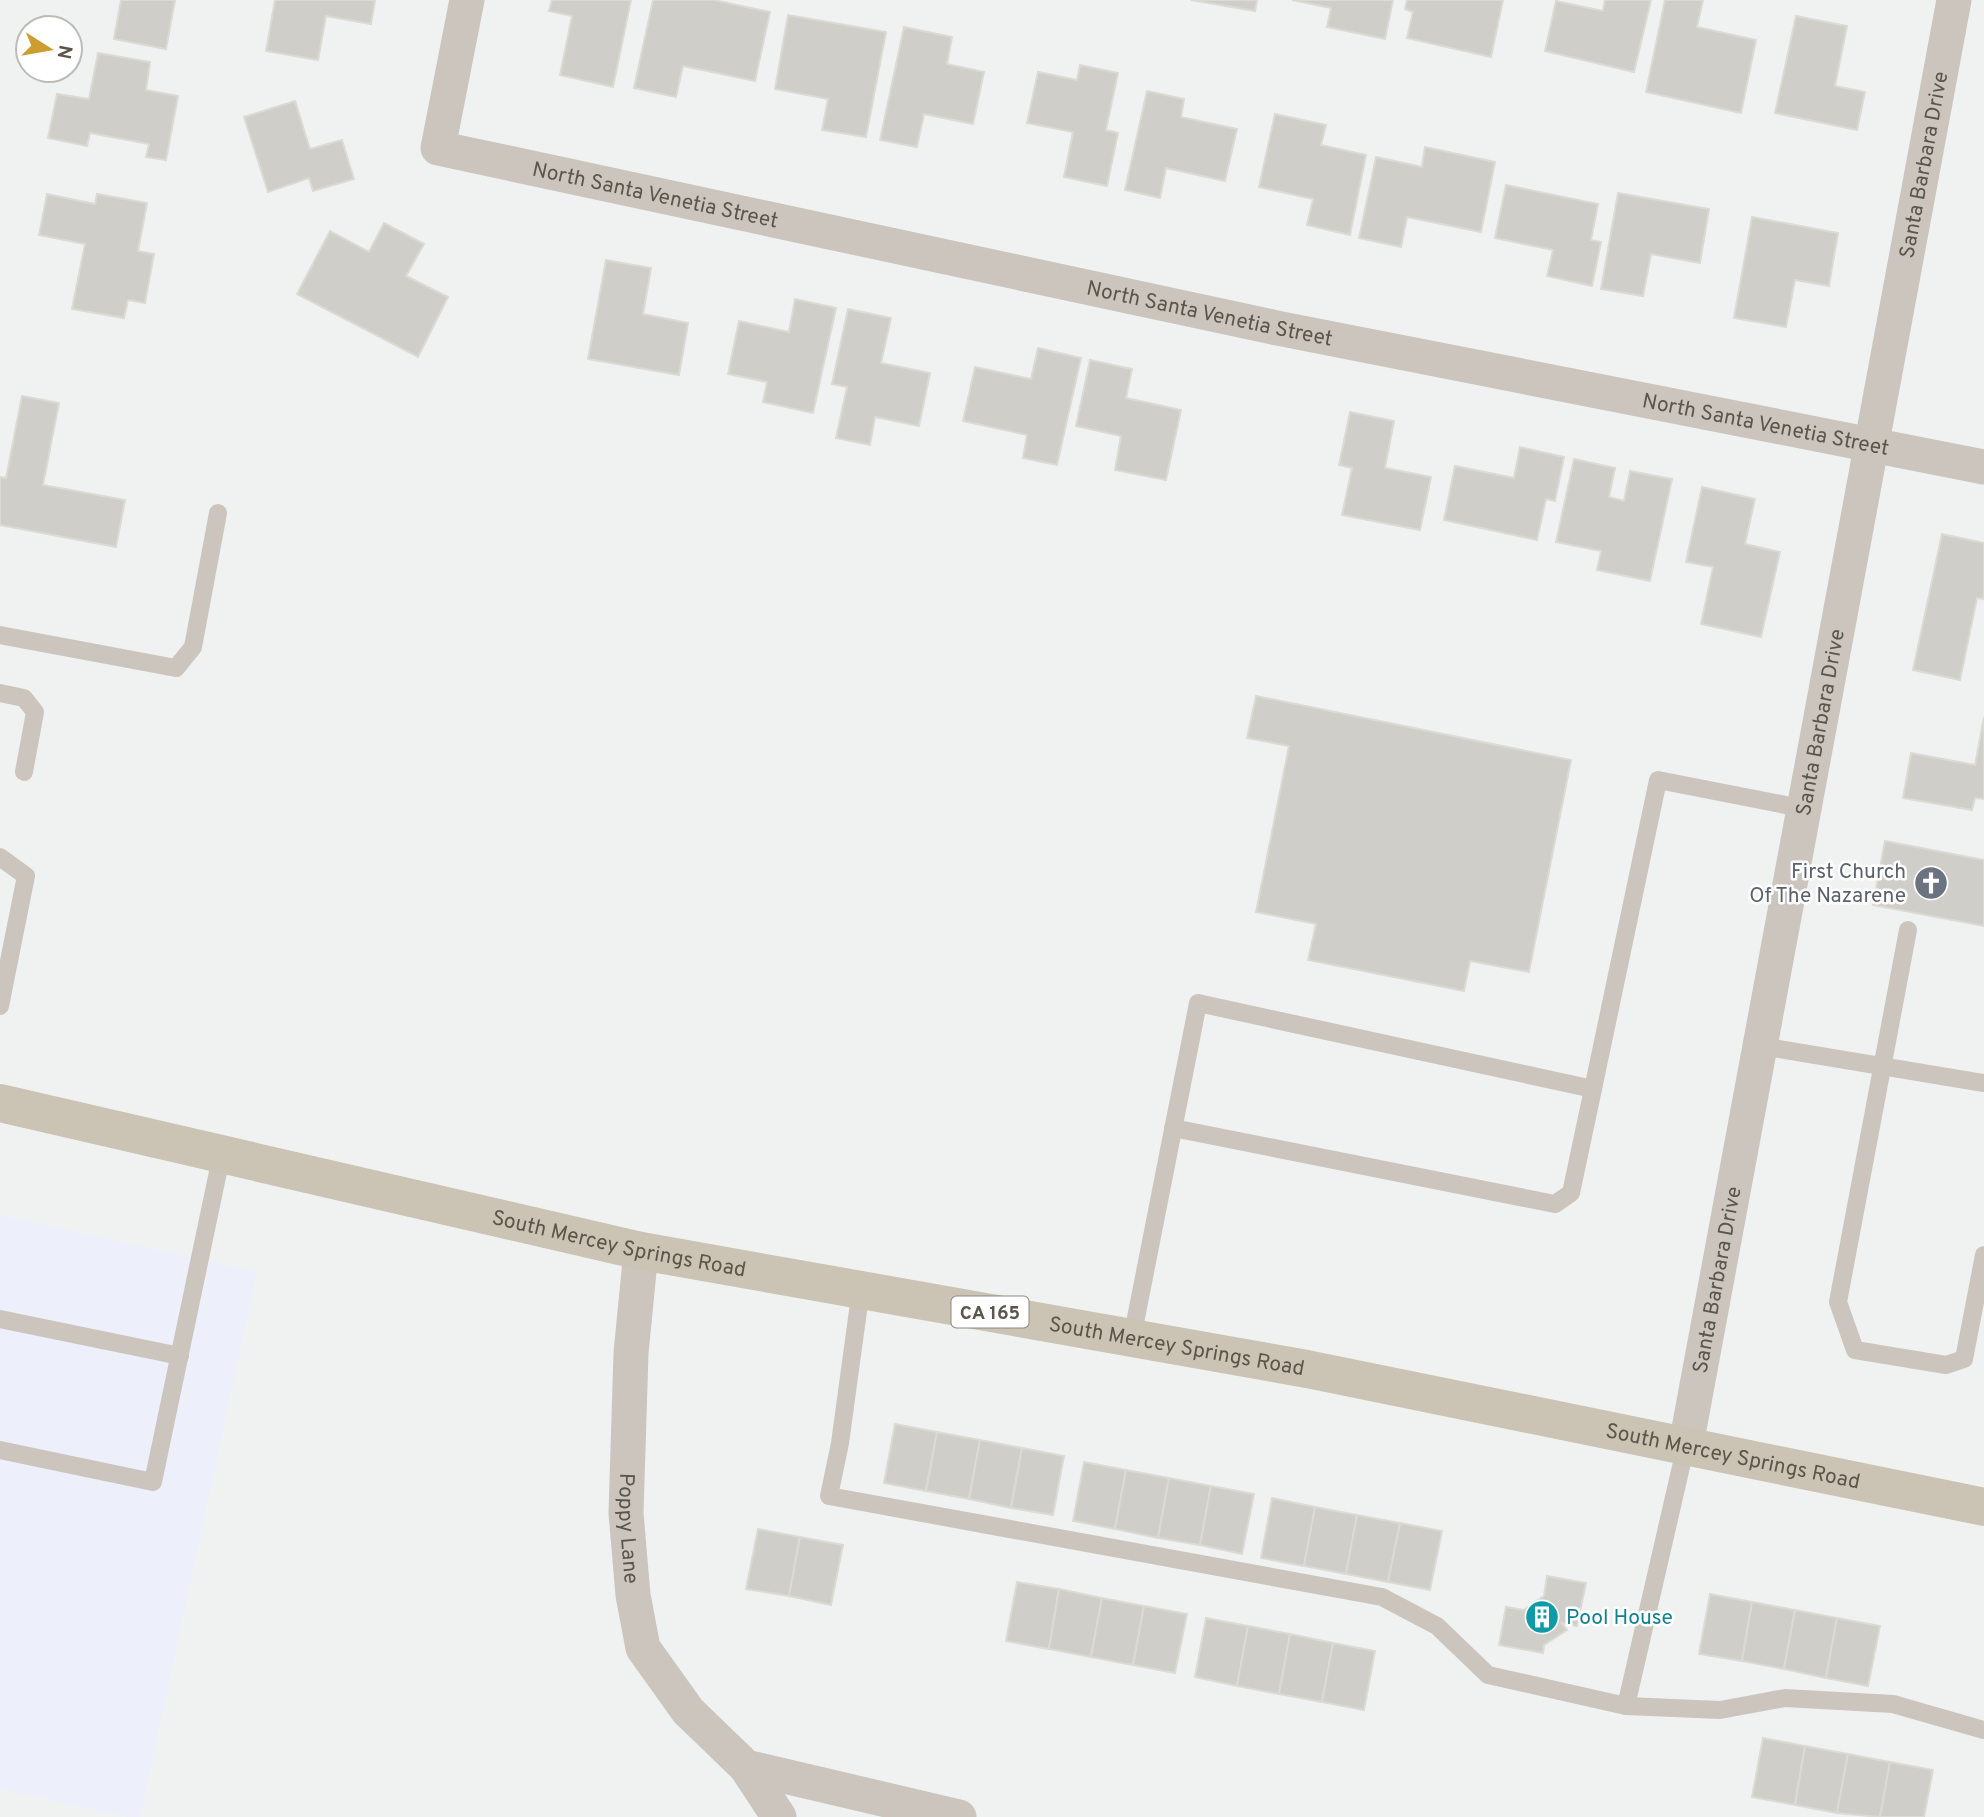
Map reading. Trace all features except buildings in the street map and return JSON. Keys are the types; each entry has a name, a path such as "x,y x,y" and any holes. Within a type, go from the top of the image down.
{"main road":[{"name":"South Mercey Springs Road","path":"0,1102 642,1251 1307,1369 1984,1507"}],"street":[{"name":"North Santa Venetia Street","path":"467,0 438,148 1277,328 1984,467"},
{"name":"Santa Barbara Drive","path":"1686,1445 1806,809 1869,443 1954,0"},
{"name":"Poppy Lane","path":"642,1251 631,1353 626,1513 633,1595 643,1648 688,1711 746,1767 779,1817"},
{"path":"746,1767 959,1817"}],"lane":[{"path":"0,635 176,668 193,647 218,513"},
{"path":"0,693 24,698 35,712 24,772"},
{"path":"1173,1128 1555,1204 1571,1193 1658,780 1806,809"},
{"path":"0,857 26,876 0,1006"},
{"path":"1908,930 1838,1302 1855,1350 1946,1365 1964,1359 1984,1255"},
{"path":"1132,1338 1198,1003 1593,1089"},
{"path":"1761,1046 1984,1083"},
{"path":"0,1450 153,1482 222,1153"},
{"path":"861,1289 840,1443 829,1496 1382,1597 1437,1626 1488,1675 1626,1706 1720,1710 1785,1698 1893,1704 1984,1730"},
{"path":"0,1319 180,1356"},
{"path":"1626,1706 1686,1445"}],"shaded area":[{"path":"0,1215 257,1272 140,1817 128,1817 0,1789"}],"place":[{"name":"First Church Of The Nazarene","path":"1931,883"},
{"name":"Pool House","path":"1542,1617"}]}
